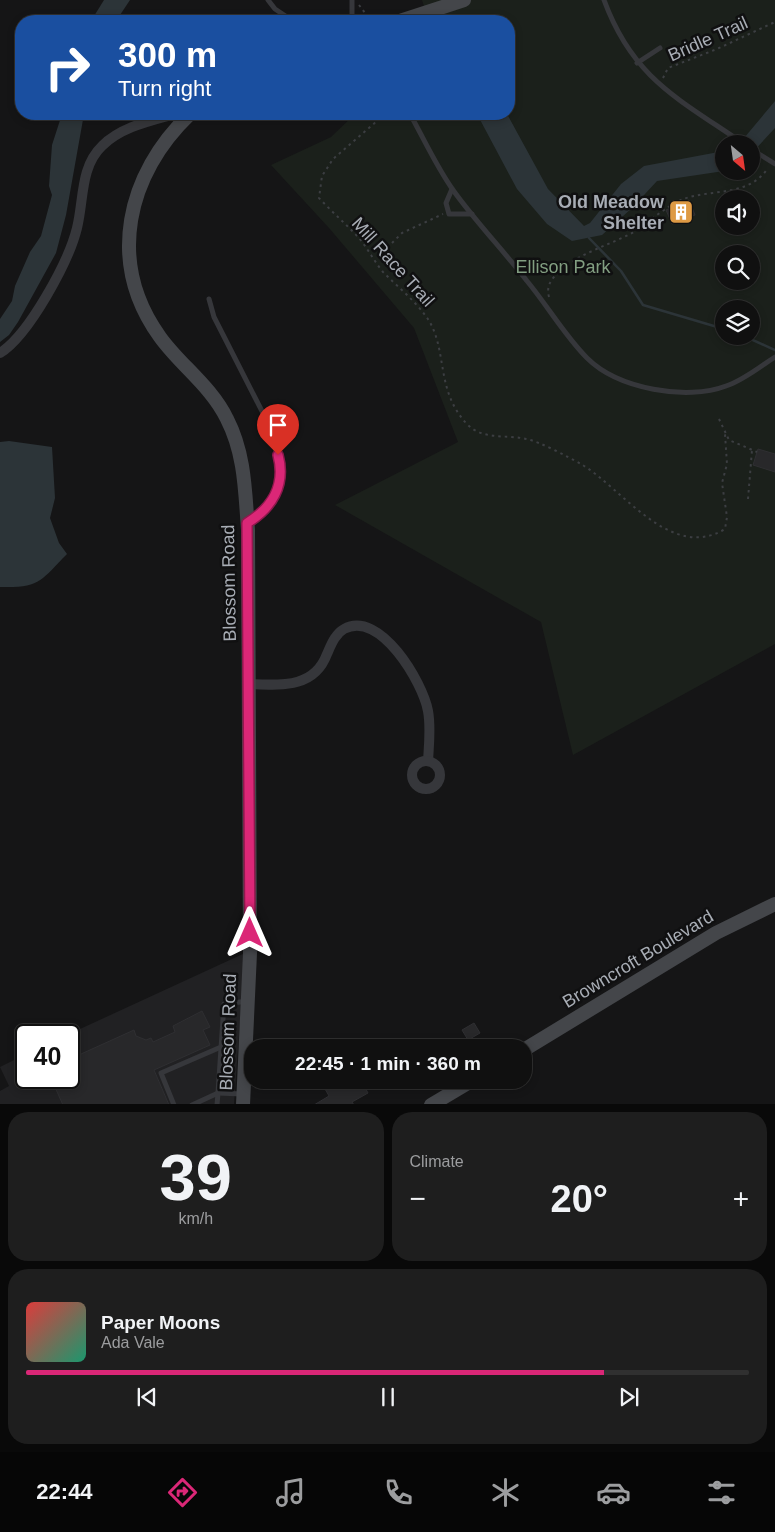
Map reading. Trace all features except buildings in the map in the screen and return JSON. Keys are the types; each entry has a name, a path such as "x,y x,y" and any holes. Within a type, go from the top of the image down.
{"street":[{"path":"418,15 464,0"},
{"path":"0,353 12,343 30,320 66,260 81,214 84,181 88,168 97,152 111,138 154,120"},
{"name":"Blossom Road","path":"185,120 151,160 140,186 132,212 129,255 139,299 148,317 160,337 216,401 236,437 244,475 247,523 250,953 244,1099"},
{"path":"249,684 290,685 308,679 319,669 336,636 344,629 363,626 383,638 416,678 428,710 430,725 428,761"},
{"name":"Browncroft Boulevard","path":"532,1045 716,934 775,904"},
{"path":"431,1104 457,1089"}],"lane":[{"path":"268,0 275,9 284,15"},
{"path":"353,15 354,0"},
{"path":"604,0 619,36 637,63 660,86 731,135"},
{"path":"637,63 660,48"},
{"path":"413,120 452,189 542,299 582,353 604,370 655,390 698,393 736,382 773,358"},
{"path":"760,155 773,163"},
{"path":"452,189 446,203 448,212 454,215 472,214"},
{"path":"209,299 214,317 268,423 281,468 272,501 263,514 247,523"},
{"path":"217,1104 224,1004 248,1000"},
{"path":"174,1104 161,1074 221,1047"},
{"path":"192,1104 218,1092 244,1099"}],"path":[{"path":"354,0 366,15"},
{"name":"Bridle Trail","path":"660,86 668,68 717,49 775,22"},
{"name":"Mill Race Trail","path":"378,120 333,159 322,176 319,198 359,239 378,266 426,316 435,336 445,387 453,408 467,425 486,435 527,439 582,465 648,519 691,538 715,535 725,529 727,517 722,483 727,464 725,434"},
{"path":"549,299 547,289 552,279 561,270 639,228 680,201 694,195 747,187 758,180 773,163"},
{"path":"392,243 402,233 448,212"},
{"path":"719,419 725,434 735,444 757,452"},
{"path":"748,499 752,450"}],"shaded area":[{"path":"104,0 130,0 120,15 95,15"},
{"path":"775,101 775,128 760,144 760,135 747,135"},
{"path":"60,120 83,120 66,215 56,253 18,322 9,335 0,342 0,319 12,301 15,286 30,252 41,236 52,195 49,186 52,145"},
{"path":"480,120 510,120 548,189 584,226 590,223 621,184 644,166 715,153 715,172 657,181 632,208 602,235 572,241 547,224 517,189"},
{"path":"9,441 52,447 55,498 50,518 59,543 67,554 39,581 24,586 0,587 0,442"},
{"path":"245,953 234,1104 0,1104 0,1091 9,1086 0,1067 15,1060 15,1089 80,1089 80,1029"}],"green space":[{"name":"Ellison Park","path":"422,0 775,0 775,644 573,755 541,622 335,505 458,442 414,328 329,228 271,165 331,137 349,120 515,120 515,15 427,15"}],"waterway":[{"path":"589,238 621,271 643,305 715,326"},
{"path":"760,343 775,350"}],"place":[{"name":"Old Meadow Shelter","path":"681,212"}],"route":[{"path":"250,933 247,523 263,514 272,501 278,485 281,468 278,455"}]}
